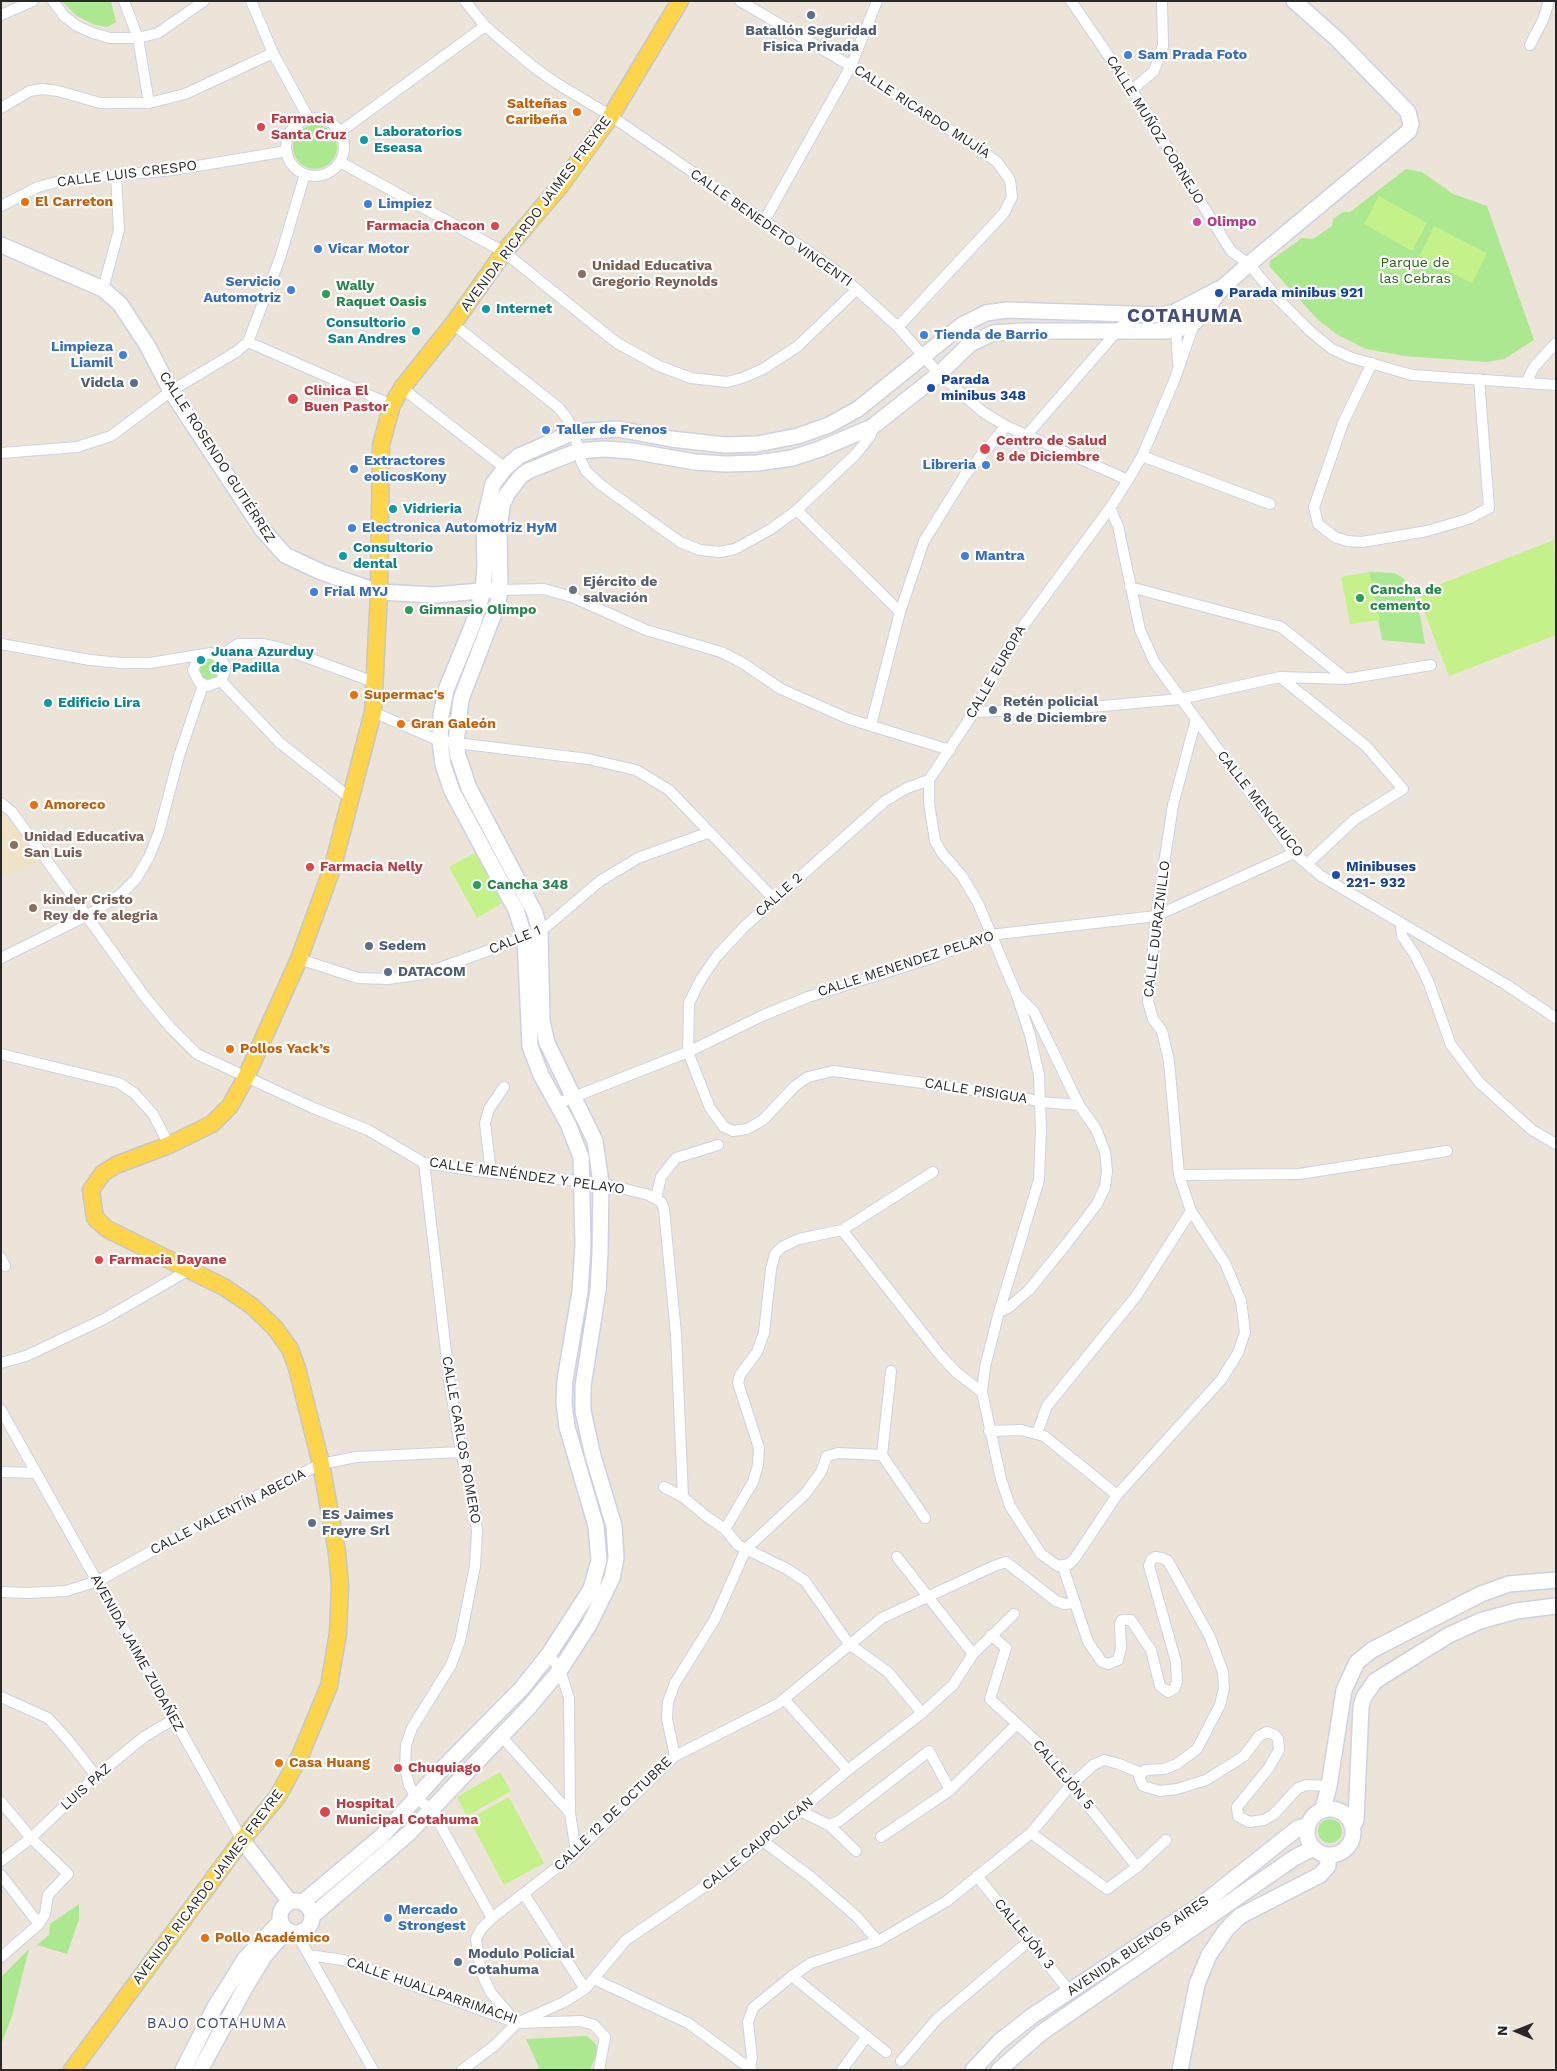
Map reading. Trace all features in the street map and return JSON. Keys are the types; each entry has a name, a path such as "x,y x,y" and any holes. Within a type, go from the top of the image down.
{"main road":[{"name":"AVENIDA RICARDO JAIMES FREYRE","path":"72,2070 242,1840 278,1796 311,1732 329,1686 338,1633 340,1585 337,1552 321,1464 297,1368 290,1349 275,1328 252,1306 224,1287 107,1229 95,1218 91,1190 103,1173 169,1145 212,1124 230,1106 246,1076 299,959 333,866 349,797 373,712 379,592 381,444 392,405 402,388 453,324 504,252 561,185 611,116 680,1"}],"street":[{"path":"1,15 33,1"},
{"path":"53,1 64,16 77,26 110,38 138,38 158,33 204,1"},
{"path":"124,1 138,38 149,103"},
{"path":"251,1 273,53 309,119"},
{"name":"CALLE BENEDETO VINCENTI","path":"465,1 484,26 514,53 556,83 611,116 763,223 834,269 898,327 939,374 983,412 1026,436 1128,480"},
{"name":"CALLE RICARDO MUJÍA","path":"740,1 851,66 997,162 1007,175 1012,189 1012,197 1004,213 898,327"},
{"path":"763,223 851,66 877,1"},
{"name":"CALLE MUÑOZ CORNEJO","path":"1071,1 1132,90 1231,251 1249,264 1278,300 1332,349 1372,364 1412,375 1556,385"},
{"path":"1132,90 1154,71 1163,46 1162,1"},
{"path":"183,2070 211,2015 245,1959 288,1929 307,1930 312,1916 408,1834 432,1810 450,1789 502,1737 560,1670 604,1599 612,1578 616,1558 614,1526 593,1456 583,1411 583,1386 598,1290 601,1183 594,1141 555,1064 547,1043 542,1021 540,932 524,890 468,788 461,770 456,743 461,699 468,675 491,623 500,590 499,530 502,506 507,494 521,476 528,471 578,452 604,449 632,451 695,462 757,463 792,458 820,449 872,427 939,374 970,344 993,333 1177,330 1196,321 1223,287 1405,136 1411,124 1408,112 1337,39 1294,1"},
{"path":"1530,45 1543,20 1549,1"},
{"path":"340,132 484,26"},
{"path":"1,108 30,91 42,89 58,91 100,102 149,103 185,94 273,53"},
{"path":"309,119 323,119 330,122 340,132 345,147 340,162 335,168 321,176 305,174 292,165 286,151 289,134 294,127 309,119"},
{"name":"CALLE LUIS CRESPO","path":"1,206 38,187 64,180 173,170 286,151"},
{"path":"340,162 504,252 617,343 659,366 691,378 727,382 742,378 763,368 798,346 857,288"},
{"path":"1,453 76,447 112,436 171,392 236,352 248,342 280,258 305,174"},
{"path":"103,289 119,230 116,175"},
{"name":"CALLE ROSENDO GUTIÉRREZ","path":"1,245 103,289 120,304 129,316 171,392 262,529 278,549 294,561 379,592 435,595 544,589 572,596 646,630 721,652 741,662 781,689 849,719 950,750"},
{"path":"373,2070 309,1955 280,1916 289,1900 382,1836 417,1799 439,1772 522,1688 549,1654 590,1589 599,1560 596,1526 566,1427 564,1404 565,1380 580,1292 584,1245 583,1180 577,1145 568,1124 541,1075 530,1046 524,938 516,910 452,791 443,765 440,741 441,715 446,690 473,624 483,591 486,508 493,484 504,468 518,456 574,432 618,429 671,439 725,445 757,444 798,436 829,425 858,409 924,357 962,324 986,313 1007,310 1162,315 1176,312 1223,287"},
{"name":"CALLE EUROPA","path":"929,780 974,712 1012,641 1110,508 1142,456 1196,321 1193,302"},
{"name":"CALLE EUROPA","path":"1176,312 1179,366"},
{"path":"1026,436 1132,314"},
{"path":"453,324 559,408 574,432 578,452 586,471 601,485 680,542 700,550 720,552 735,549 748,543 797,510 856,454 871,435 872,427"},
{"path":"248,342 392,405"},
{"path":"1526,383 1534,366 1556,343"},
{"path":"1372,364 1343,424 1314,507 1318,524 1335,537 1347,541 1371,541 1427,531 1468,519 1489,508 1479,379"},
{"path":"402,388 504,468"},
{"path":"871,725 900,612 924,541 965,475 1006,426"},
{"path":"1142,456 1270,504"},
{"name":"CALLE MENCHUCO","path":"1110,508 1118,526 1130,587 1146,645 1155,664 1294,853 1321,876 1505,984 1556,1018"},
{"path":"797,510 900,612"},
{"path":"1130,587 1281,627 1346,680"},
{"path":"1,644 90,660 121,663 150,663 199,657 207,653 219,657 223,661 225,671 221,681 212,686 203,685 194,674 193,665 199,657"},
{"path":"219,657 238,644 264,644 281,648 374,682"},
{"path":"974,712 1180,699 1280,676 1346,680 1430,665"},
{"path":"1280,676 1366,746 1403,789 1354,820 1307,864"},
{"path":"221,681 280,743 349,797"},
{"path":"1,958 88,915 120,895 136,879 150,857 159,832 179,756 203,685"},
{"path":"373,712 440,741 588,759 636,770 669,790 774,899"},
{"name":"CALLE DURAZNILLO","path":"1117,1495 1221,1380 1238,1353 1244,1332 1241,1301 1224,1263 1191,1211 1179,1175 1169,1061 1162,1031 1149,1011 1148,1002 1156,916 1173,806 1196,719"},
{"path":"929,780 929,803 935,841 942,853 962,876 978,903 1016,993 1035,1053 1041,1102 1041,1158 1038,1180 998,1312 985,1367 982,1392 989,1430 1000,1480 1010,1506 1041,1554 1053,1564 1063,1567 1070,1564 1117,1495 1058,1446 1038,1433 1022,1430 989,1430"},
{"name":"CALLE 2","path":"688,1052 688,1021 692,993 717,956 774,899 885,801 907,788 929,780"},
{"name":"CALLE MENÉNDEZ Y PELAYO","path":"1,803 12,812 88,915 145,997 170,1027 198,1054 311,1107 368,1130 424,1162 491,1173 583,1180 656,1198"},
{"name":"CALLE 1","path":"299,959 358,978 388,979 423,974 540,932 600,881 638,858 710,832"},
{"name":"CALLE MENENDEZ PELAYO","path":"556,1104 688,1052 764,1015 808,997 932,958 990,935 1156,916 1294,853"},
{"path":"1400,924 1402,936 1415,955 1428,980 1451,1045 1479,1082 1532,1130 1556,1144"},
{"path":"998,1312 1008,1308 1029,1290 1097,1204 1105,1187 1105,1152 1096,1129 1079,1105 1034,1012 1016,993"},
{"name":"CALLE PISIGUA","path":"688,1052 710,1108 720,1124 734,1131 747,1129 762,1120 795,1086 808,1076 833,1071 1012,1095 1041,1102 1079,1105"},
{"path":"1,1055 119,1084 134,1093 153,1114 169,1145"},
{"path":"491,1173 485,1123 489,1109 504,1087"},
{"path":"683,1497 676,1334 664,1209 656,1198 661,1177 676,1158 718,1145"},
{"path":"1179,1175 1299,1174 1447,1151"},
{"name":"CALLE CARLOS ROMERO","path":"424,1162 449,1378 461,1452 474,1503 477,1532 475,1566 460,1641 451,1665 412,1728 406,1745 405,1768 409,1785 417,1799 432,1810 492,1918"},
{"path":"725,1529 753,1482 758,1465 759,1448 738,1383 740,1375 757,1352 764,1333 771,1269 775,1254 782,1247 799,1239 842,1230 933,1172"},
{"path":"1038,1433 1047,1406 1137,1295 1191,1211"},
{"path":"842,1230 940,1355 957,1373 982,1392"},
{"path":"1,1363 26,1356 104,1319 189,1270"},
{"path":"891,1371 882,1455 924,1518"},
{"name":"AVENIDA JAIME ZUDAÑEZ","path":"1,1410 242,1840 289,1900"},
{"name":"CALLE VALENTÍN ABECIA","path":"1,1592 28,1594 66,1591 98,1581 212,1518 321,1464 356,1457 461,1452"},
{"path":"674,1756 667,1719 668,1702 675,1683 715,1619 746,1549 805,1494 821,1472 827,1456 838,1453 882,1455"},
{"path":"1,1472 36,1473"},
{"path":"664,1487 683,1497 725,1529 738,1545 787,1569 805,1581 849,1644 888,1672 922,1713"},
{"path":"897,1557 973,1654"},
{"path":"1063,1567 1088,1642 1102,1662 1115,1664 1120,1656 1120,1624 1122,1620 1131,1620 1140,1630 1151,1650 1160,1686 1164,1690 1171,1691 1177,1682 1176,1662 1149,1566 1151,1560 1162,1558 1168,1561 1210,1637 1223,1672 1224,1688 1220,1705 1197,1749 1177,1764 1164,1769 1145,1770 1141,1773 1139,1782 1148,1789 1160,1791 1177,1789 1206,1780 1244,1756 1259,1736 1271,1732 1278,1739 1279,1750 1268,1769 1237,1806 1238,1816 1249,1822 1264,1820 1273,1814 1298,1788 1308,1785 1329,1786"},
{"name":"CALLE 12 DE OCTUBRE","path":"517,2023 491,1993 481,1972 476,1939 481,1929 492,1918 576,1852 674,1756 784,1699 818,1673 849,1644 882,1618 994,1566 1006,1562 1056,1601 1064,1604 1074,1604"},
{"path":"1323,1809 1329,1786 1344,1690 1357,1662 1372,1650 1481,1594 1508,1584 1556,1580"},
{"path":"1353,1826 1350,1818 1338,1809 1323,1809 1316,1813 1307,1826 1307,1834 1313,1848 1328,1855 1342,1852 1352,1840 1353,1826 1356,1820 1361,1707 1364,1697 1375,1681 1449,1635 1480,1621 1516,1610 1556,1606"},
{"name":"CALLE CAUPOLICAN","path":"462,2070 494,2046 517,2023 564,2002 585,1989 626,1940 730,1870 848,1770 922,1713 953,1685 973,1654 1014,1614"},
{"name":"CALLEJÓN 5","path":"991,1635 1006,1648 990,1699 1039,1744 1070,1786 1109,1828 1138,1867"},
{"path":"549,1654 560,1670 569,1698 570,1813 576,1852"},
{"path":"1,1697 48,1718 96,1776"},
{"path":"784,1699 848,1770"},
{"name":"LUIS PAZ","path":"1,1861 31,1838 96,1776 144,1736 174,1719"},
{"path":"881,1837 950,1790 1017,1724"},
{"path":"502,1737 570,1813"},
{"path":"828,1825 839,1821 929,1751 950,1790"},
{"path":"594,1979 688,2023 750,2069 752,2058 748,2022 753,2008 792,1976 810,1963 878,1941 946,1901 1031,1833 1070,1786 1093,1765 1104,1760 1141,1773"},
{"path":"1,1802 31,1838 68,1874 48,1895 45,1902 45,1914 39,1924 1,1957"},
{"path":"800,1811 828,1825 856,1851"},
{"name":"AVENIDA BUENOS AIRES","path":"973,2070 999,2042 1032,2016 1206,1901 1298,1828 1307,1826"},
{"path":"1031,1833 1107,1889 1138,1867 1166,1840"},
{"path":"764,1842 811,1877 856,1916 878,1941"},
{"name":"AVENIDA BUENOS AIRES","path":"999,2070 1041,2033 1294,1858 1313,1848"},
{"path":"1180,2070 1198,1984 1209,1955 1222,1936 1240,1916 1320,1875 1328,1866 1328,1855"},
{"path":"1,1876 39,1924"},
{"name":"CALLEJÓN 3","path":"977,1876 1070,1992"},
{"path":"524,1894 585,1989"},
{"path":"289,1900 309,1908 312,1916"},
{"path":"200,2070 265,1955 288,1929"},
{"path":"901,2061 937,2019 1030,1940"},
{"name":"CALLE HUALLPARRIMACHI","path":"309,1955 343,1960 517,2023 581,2021 594,2025 605,2038 599,2070"},
{"path":"792,1976 886,2052"},
{"path":"842,2070 866,2036"}],"shaded area":[{"name":"Unidad Educativa San Luis","path":"1,810 16,828 37,862 1,876"}],"green space":[{"path":"62,1 111,1 116,22 108,27 95,25 77,16"},
{"path":"315,125 327,129 333,135 337,147 333,159 327,165 315,169 303,165 297,159 293,147 297,135 303,129"},
{"name":"Parque de las Cebras","path":"1406,169 1422,172 1453,194 1487,206 1534,340 1504,359 1487,362 1404,356 1366,349 1338,335 1318,320 1269,266 1270,261 1302,238 1313,239 1332,226 1333,219 1343,212 1350,212"},
{"path":"1379,196 1427,223 1412,251 1364,224"},
{"path":"1434,226 1487,253 1472,283 1419,257"},
{"path":"1554,540 1556,635 1449,676 1417,593"},
{"path":"1369,572 1395,573 1403,578 1413,591 1420,615 1425,644 1382,640"},
{"name":"Cancha de cemento","path":"1369,572 1380,620 1350,624 1341,577"},
{"path":"205,658 213,658 220,665 220,673 213,680 205,680 198,673 198,665"},
{"name":"Cancha 348","path":"476,852 504,902 477,918 449,867"},
{"path":"500,1772 511,1791 467,1816 457,1797"},
{"path":"509,1797 544,1863 504,1885 469,1819"},
{"path":"1330,1819 1335,1820 1341,1826 1341,1836 1335,1842 1330,1843 1325,1842 1319,1836 1318,1831 1319,1826 1325,1820"},
{"path":"79,1904 79,1919 67,1954 37,1945 49,1935 50,1924"},
{"path":"29,1949 12,2016 1,2045 1,1977"},
{"path":"587,2036 596,2044 597,2053 590,2070 540,2070 526,2039"}],"place":[{"name":"Batallón Seguridad Fisica Privada","path":"811,15"},
{"name":"Sam Prada Foto","path":"1128,55"},
{"name":"Salteñas Caribeña","path":"577,112"},
{"name":"Farmacia Santa Cruz","path":"261,127"},
{"name":"Laboratorios Eseasa","path":"364,140"},
{"name":"El Carreton","path":"25,202"},
{"name":"Limpiez","path":"368,204"},
{"name":"Olimpo","path":"1197,222"},
{"name":"Farmacia Chacon","path":"495,226"},
{"name":"Vicar Motor","path":"318,249"},
{"name":"Unidad Educativa Gregorio Reynolds","path":"582,274"},
{"name":"Servicio Automotriz","path":"291,290"},
{"name":"Parada minibus 921","path":"1219,293"},
{"name":"Wally Raquet Oasis","path":"326,294"},
{"name":"Internet","path":"486,309"},
{"name":"Consultorio San Andres","path":"416,331"},
{"name":"Tienda de Barrio","path":"924,335"},
{"name":"Limpieza Liamil","path":"123,355"},
{"name":"Vidcla","path":"134,383"},
{"name":"Parada minibus 348","path":"931,388"},
{"name":"Clinica El Buen Pastor","path":"293,399"},
{"name":"Taller de Frenos","path":"546,430"},
{"name":"Centro de Salud 8 de Diciembre","path":"985,449"},
{"name":"Libreria","path":"986,465"},
{"name":"Extractores eolicosKony","path":"354,469"},
{"name":"Vidrieria","path":"393,509"},
{"name":"Electronica Automotriz HyM","path":"352,528"},
{"name":"Consultorio dental","path":"343,556"},
{"name":"Mantra","path":"965,556"},
{"name":"Ejército de salvación","path":"573,590"},
{"name":"Frial MYJ","path":"314,592"},
{"name":"Cancha de cemento","path":"1360,598"},
{"name":"Gimnasio Olimpo","path":"409,610"},
{"name":"Juana Azurduy de Padilla","path":"201,660"},
{"name":"Supermac's","path":"354,695"},
{"name":"Edificio Lira","path":"48,703"},
{"name":"Retén policial 8 de Diciembre","path":"993,710"},
{"name":"Gran Galeón","path":"401,724"},
{"name":"Amoreco","path":"34,805"},
{"name":"Unidad Educativa San Luis","path":"14,845"},
{"name":"Farmacia Nelly","path":"310,867"},
{"name":"Minibuses 221- 932","path":"1336,875"},
{"name":"Cancha 348","path":"477,885"},
{"name":"kinder Cristo Rey de fe alegria","path":"33,908"},
{"name":"Sedem","path":"369,946"},
{"name":"DATACOM","path":"388,972"},
{"name":"Pollos Yack’s","path":"230,1049"},
{"name":"Farmacia Dayane","path":"99,1260"},
{"name":"ES Jaimes Freyre Srl","path":"312,1523"},
{"name":"Casa Huang","path":"279,1763"},
{"name":"Chuquiago","path":"398,1768"},
{"name":"Hospital Municipal Cotahuma","path":"325,1812"},
{"name":"Mercado Strongest","path":"388,1918"},
{"name":"Pollo Académico","path":"205,1938"},
{"name":"Modulo Policial Cotahuma","path":"458,1962"}],"district":[{"name":"COTAHUMA","path":"1185,316"},
{"name":"BAJO COTAHUMA","path":"217,2024"}]}
